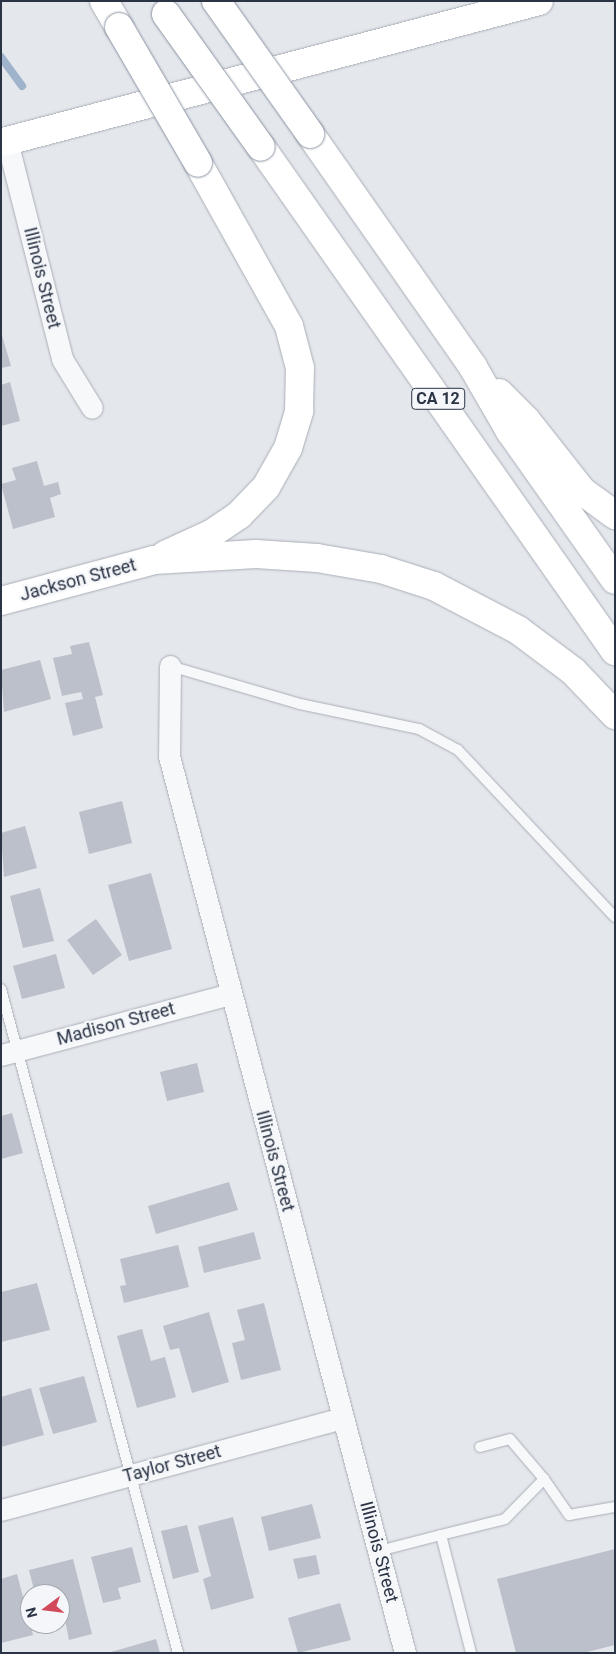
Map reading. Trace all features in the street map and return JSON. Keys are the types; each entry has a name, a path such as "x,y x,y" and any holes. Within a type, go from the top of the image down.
{"main road":[{"path":"104,1 261,271 289,326 300,368 299,411 288,448 270,479 239,516 211,534 154,560"},
{"name":"CA 12","path":"216,1 473,367 510,431 615,580"},
{"path":"4,142 539,1"},
{"name":"CA 12","path":"162,8 615,651"},
{"path":"473,367 526,420 582,491 615,515"},
{"path":"154,560 256,554 317,558 381,569 434,586 518,630 573,671 615,715"},
{"name":"Jackson Street","path":"1,601 154,560"}],"street":[{"name":"Illinois Street","path":"4,142 62,359 92,408"},
{"name":"Illinois Street","path":"170,666 169,756 343,1418 380,1551 405,1653"},
{"name":"Madison Street","path":"10,1053 231,994"},
{"name":"Taylor Street","path":"1,1510 343,1418"}],"lane":[{"path":"170,666 300,704 419,729 458,750 615,917"},
{"path":"1,988 10,1053 131,1474 178,1653"},
{"path":"480,1447 510,1439 544,1479 569,1515 615,1507"},
{"path":"380,1551 505,1519 544,1479"},
{"path":"441,1535 471,1653"}],"building":[{"path":"1,332 11,366 1,368"},
{"path":"10,382 20,421 1,426 1,385"},
{"path":"37,461 44,486 58,482 61,494 50,498 55,517 13,529 1,484 16,480 12,468"},
{"path":"89,642 103,695 95,697 103,728 73,736 65,703 83,699 81,692 62,696 53,658 72,654 70,646"},
{"path":"40,660 51,699 4,712 1,670"},
{"path":"122,801 132,843 89,854 79,812"},
{"path":"25,826 37,868 4,877 1,833"},
{"path":"151,873 172,949 129,961 108,885"},
{"path":"40,888 54,941 23,948 10,896"},
{"path":"96,919 122,955 93,975 67,940"},
{"path":"56,954 65,988 22,999 13,966"},
{"path":"197,1063 204,1092 167,1101 160,1072"},
{"path":"12,1113 23,1153 1,1159 1,1116"},
{"path":"229,1182 238,1210 156,1234 148,1206"},
{"path":"254,1232 261,1259 204,1273 198,1247"},
{"path":"178,1245 189,1287 124,1303 120,1286 126,1285 120,1259"},
{"path":"37,1283 50,1330 1,1342 1,1292"},
{"path":"264,1303 281,1370 241,1380 232,1343 245,1340 237,1310"},
{"path":"209,1312 229,1382 192,1393 179,1348 170,1350 163,1326"},
{"path":"142,1329 151,1361 165,1357 176,1397 137,1408 117,1336"},
{"path":"84,1376 97,1422 53,1434 39,1388"},
{"path":"31,1388 44,1435 1,1447 1,1397"},
{"path":"312,1504 321,1538 269,1551 261,1517"},
{"path":"233,1517 254,1598 211,1610 203,1579 211,1576 198,1526"},
{"path":"187,1525 199,1572 173,1579 161,1531"},
{"path":"132,1547 141,1582 118,1588 121,1599 103,1603 91,1557"},
{"path":"615,1549 615,1645 583,1653 516,1653 497,1579"},
{"path":"316,1555 320,1574 298,1579 293,1559"},
{"path":"73,1559 92,1634 69,1640 70,1584 32,1584 29,1570"},
{"path":"17,1574 20,1585 20,1634 33,1635 1,1643 1,1579"},
{"path":"340,1603 351,1640 298,1653 288,1618"},
{"path":"156,1639 160,1653 111,1653 111,1652"}],"waterway":[{"path":"1,57 22,86"}]}
